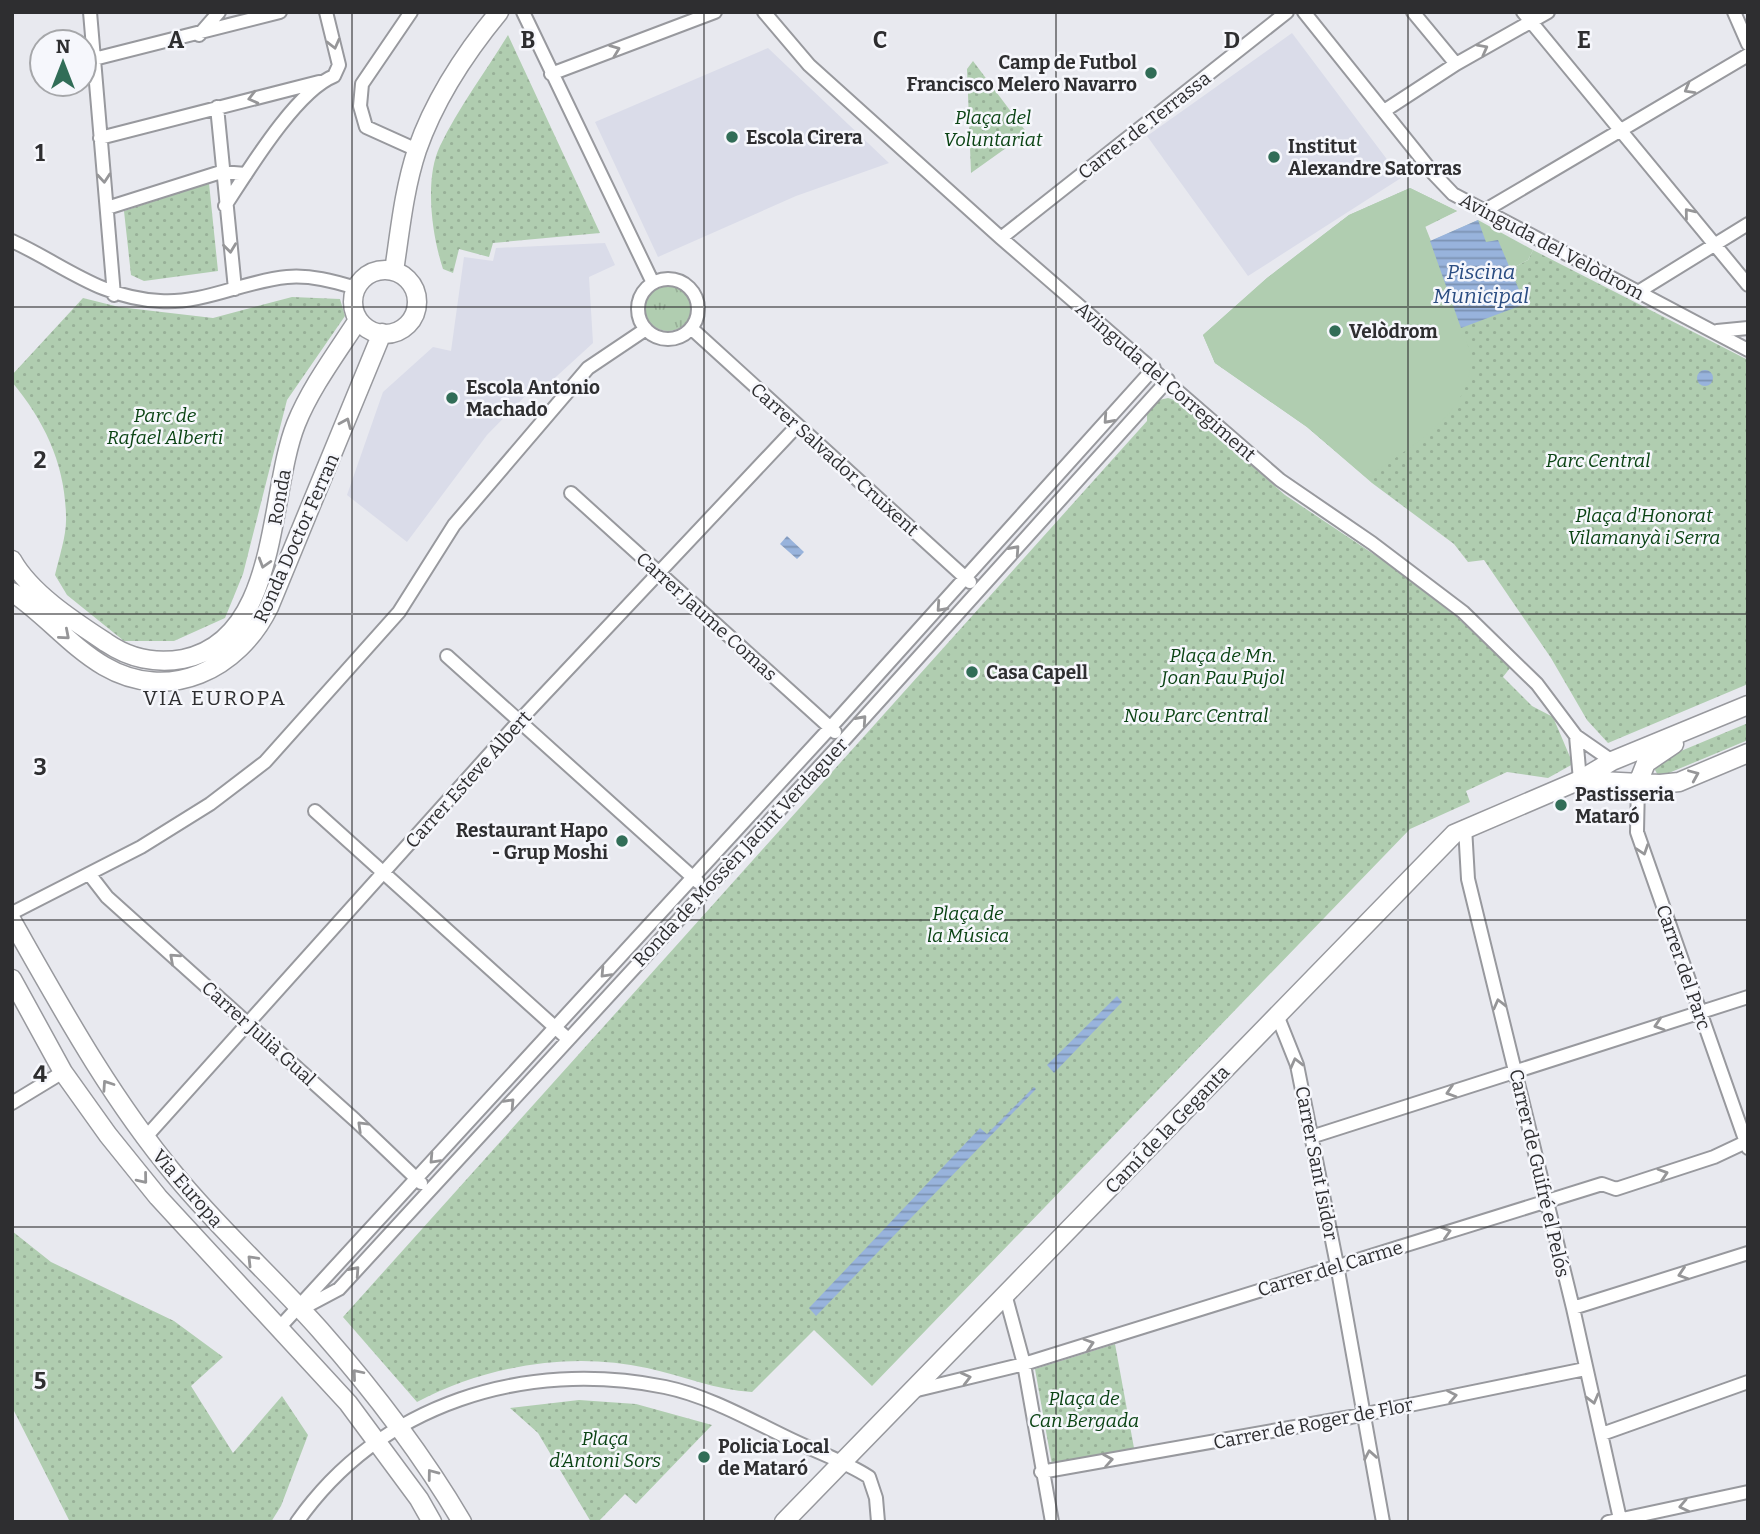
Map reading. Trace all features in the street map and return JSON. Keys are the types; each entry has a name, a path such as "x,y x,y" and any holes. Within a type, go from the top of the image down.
{"street":[{"path":"198,35 219,12"},
{"path":"98,58 198,35 280,12"},
{"path":"100,138 334,76 339,65 326,12"},
{"path":"411,12 362,84 360,106 366,127 417,150"},
{"path":"394,271 404,205 417,150 457,71 499,12"},
{"path":"523,12 653,283"},
{"path":"551,74 715,12"},
{"name":"Avinguda del Corregiment","path":"764,12 809,65 1002,238 1280,480 1372,543 1463,612 1537,684 1576,736 1612,761"},
{"name":"Carrer de Terrassa","path":"1002,238 1287,12"},
{"name":"Avinguda del Velòdrom","path":"1304,12 1446,187 1484,211 1748,350"},
{"path":"1413,12 1456,64"},
{"path":"1523,12 1748,285"},
{"path":"1384,111 1456,64 1548,12"},
{"path":"1734,12 1748,44"},
{"path":"1484,211 1748,55"},
{"path":"225,206 246,174 319,82"},
{"path":"97,98 114,295"},
{"path":"217,107 221,172 235,289"},
{"path":"107,208 221,172 246,174"},
{"path":"1638,292 1748,224"},
{"path":"12,241 83,281 114,295 162,302 190,300 300,277 330,280 356,288"},
{"path":"377,271 394,271 411,283 416,303 408,324 399,331 382,333 369,329 359,320 353,307 356,288 365,277 377,271"},
{"path":"673,280 691,290 698,309 691,328 673,338 654,335 646,329 638,313 641,296 653,283 673,280"},
{"name":"Ronda","path":"12,560 25,577 68,616 118,650 152,660 172,660 187,658 223,639 248,609 261,570 296,425 310,394 359,320"},
{"name":"Carrer Salvador Cruixent","path":"691,328 979,590"},
{"path":"1716,331 1748,328"},
{"path":"12,913 90,875 211,804 265,762 399,612 454,525 588,368 646,329"},
{"name":"Ronda Doctor Ferran","path":"12,592 94,659 136,678 175,680 191,677 220,665 236,654 249,641 270,607 382,333"},
{"name":"Ronda de Mossèn Jacint Verdaguer","path":"279,1328 300,1309 416,1178 830,728 1154,368"},
{"name":"Ronda de Mossèn Jacint Verdaguer","path":"300,1309 339,1289 844,740 1168,380"},
{"name":"Carrer Esteve Albert","path":"145,1138 521,719 797,426"},
{"name":"Carrer Jaume Comas","path":"571,493 844,740"},
{"path":"447,656 521,719 706,889"},
{"path":"1638,783 1646,763 1658,754 1711,719 1748,705"},
{"path":"1658,754 1748,718"},
{"name":"Camí de la Geganta","path":"784,1522 1447,840 1465,827 1580,780 1612,761 1711,719"},
{"path":"1576,736 1580,780 1679,782 1748,753"},
{"name":"Carrer del Parc","path":"1638,783 1637,832 1747,1144"},
{"path":"315,811 568,1040"},
{"name":"Carrer de Guifré el Pelós","path":"1465,827 1468,879 1602,1434 1614,1520"},
{"name":"Carrer Julià Gual","path":"90,875 107,897 429,1191"},
{"name":"Via Europa","path":"12,921 91,1061 145,1138 185,1188 300,1309 399,1428 441,1486 462,1522"},
{"name":"Via Europa","path":"12,979 63,1072 107,1135 158,1197 348,1403 419,1499 432,1522"},
{"path":"1311,1137 1748,997"},
{"name":"Carrer Sant Isidor","path":"1277,1015 1295,1057 1337,1265 1383,1522"},
{"path":"12,1103 63,1072"},
{"name":"Carrer del Carme","path":"909,1392 1024,1364 1602,1184 1616,1189 1747,1144"},
{"path":"1573,1308 1748,1253"},
{"path":"1005,1294 1024,1364 1041,1472 1052,1522"},
{"name":"Carrer de Roger de Flor","path":"1041,1472 1363,1415 1585,1368"},
{"path":"297,1522 343,1468 399,1428 440,1406 501,1386 565,1377 604,1378 667,1388 724,1407 869,1477 876,1497 878,1522"},
{"path":"1602,1434 1748,1382"},
{"path":"1614,1520 1748,1492"}],"shaded area":[{"name":"Institut Alexandre Satorras","path":"1292,33 1401,178 1248,276 1147,136"},
{"name":"Escola Cirera","path":"768,48 889,163 796,196 658,257 595,122"},
{"name":"Escola Antonio Machado","path":"605,243 615,265 589,277 593,343 546,386 540,381 487,435 407,542 347,495 383,392 433,347 451,351 464,257 493,261 496,248"}],"green space":[{"path":"508,35 600,233 493,243 489,257 459,249 453,273 443,269 433,224 431,191 435,159 455,118"},
{"name":"Plaça del Voluntariat","path":"973,61 1027,133 971,173 967,69"},
{"path":"209,183 218,271 144,281 131,275 124,211"},
{"name":"Parc Central","path":"1410,188 1457,211 1425,227 1461,328 1511,269 1528,260 1533,250 1748,360 1748,684 1608,743 1587,720 1551,658 1484,560 1468,562 1454,544 1372,483 1307,427 1215,363 1203,335 1267,278 1349,215"},
{"name":"Velòdrom","path":"1410,188 1457,211 1425,226 1431,241 1478,220 1533,250 1528,260 1511,269 1525,304 1462,328 1470,354 1469,375 1462,394 1450,412 1435,427 1367,478 1307,427 1215,363 1203,335 1267,278 1349,215"},
{"path":"668,285 684,292 691,308 684,324 668,331 652,324 645,308 652,292"},
{"name":"Parc de Rafael Alberti","path":"292,297 340,299 345,316 287,400 243,574 225,618 174,641 124,641 67,595 55,575 66,523 62,479 51,444 34,412 12,382 12,375 83,298 119,307 213,318"},
{"name":"Nou Parc Central","path":"1168,398 1178,401 1285,495 1396,569 1458,618 1510,668 1503,677 1532,706 1553,717 1573,764 1548,778 1507,772 1466,791 1470,802 1410,829 872,1386 814,1330 752,1392 725,1389 647,1368 588,1361 529,1365 500,1371 471,1379 417,1402 343,1317 1147,421 1147,413 1159,400"},
{"path":"1748,723 1748,740 1664,775 1658,775 1655,770 1657,761"},
{"path":"12,1231 51,1262 174,1321 223,1357 191,1386 233,1453 282,1396 308,1435 281,1506 271,1522 70,1522 12,1407"},
{"name":"Plaça de Can Bergada","path":"1115,1344 1134,1448 1052,1465 1035,1369"},
{"name":"Plaça d'Antoni Sors","path":"579,1400 636,1404 712,1425 636,1504 625,1494 598,1522 591,1522 538,1433 510,1408"}],"water":[{"name":"Piscina Municipal","path":"1478,220 1486,242 1498,240 1525,304 1461,328 1430,241"},
{"path":"1702,370 1708,370 1713,378 1711,384 1702,386 1697,381 1697,375"},
{"path":"787,536 804,552 797,559 780,544"},
{"path":"1117,996 1122,1002 1054,1073 1047,1065"},
{"path":"1034,1087 1036,1089 816,1316 809,1308 980,1128 987,1134"}],"place":[{"name":"Camp de Futbol Francisco Melero Navarro","path":"1151,73"},
{"name":"Escola Cirera","path":"732,137"},
{"name":"Institut Alexandre Satorras","path":"1274,157"},
{"name":"Velòdrom","path":"1335,331"},
{"name":"Escola Antonio Machado","path":"452,398"},
{"name":"Casa Capell","path":"972,672"},
{"name":"Pastisseria Mataró","path":"1561,805"},
{"name":"Restaurant Hapo - Grup Moshi","path":"622,841"},
{"name":"Policia Local de Mataró","path":"704,1457"}],"district":[{"name":"VIA EUROPA","path":"215,698"}],"park label":[{"name":"Plaça d'Honorat Vilamanyà i Serra","path":"1644,526"},
{"name":"Plaça de Mn. Joan Pau Pujol","path":"1223,666"},
{"name":"Plaça de la Música","path":"968,924"}]}
